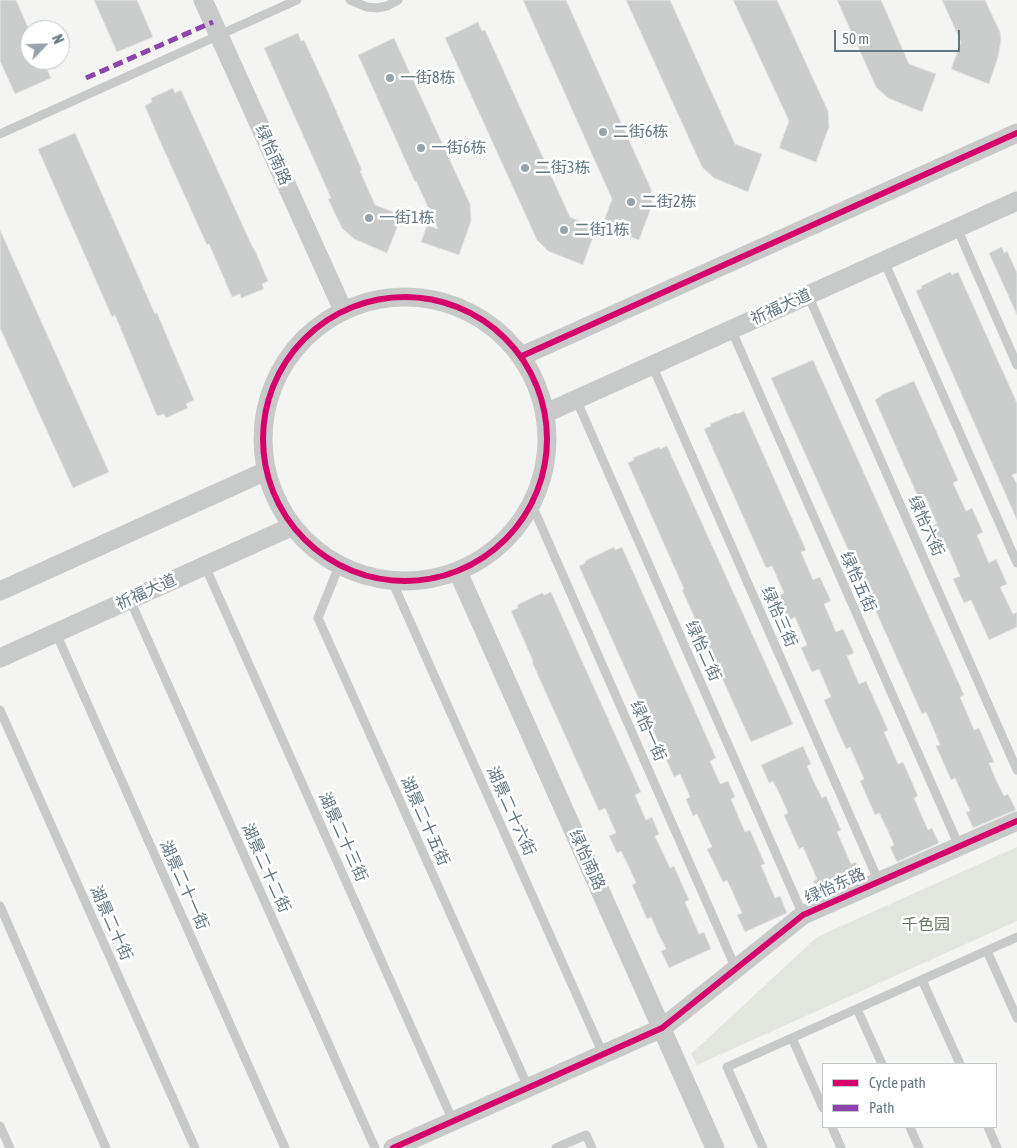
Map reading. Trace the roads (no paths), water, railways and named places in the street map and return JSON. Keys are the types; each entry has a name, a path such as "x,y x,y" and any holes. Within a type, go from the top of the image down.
{"street":[{"name":"绿怡南路","path":"203,0 342,310"},
{"path":"522,356 1017,133"},
{"name":"祈福大道","path":"546,413 1017,201"},
{"path":"398,296 426,297 454,304 480,317 503,335 522,356 537,383 546,413 548,444 544,476 532,505 513,533 488,556 458,572 426,581 392,581 365,576 339,566 314,548 293,526 277,500 266,471 262,438 267,404 277,375 294,348 316,326 342,310 369,300 398,296"},
{"path":"0,591 266,471"},
{"name":"祈福大道","path":"0,658 293,526"},
{"name":"绿怡南路","path":"458,572 715,1148"},
{"name":"绿怡东路","path":"393,1148 662,1028 803,915 1017,821"}],"lane":[{"path":"0,134 297,0"},
{"path":"350,0 366,7 377,8 387,6 398,0"},
{"path":"957,228 1017,365"},
{"path":"884,261 1017,563"},
{"name":"绿怡六街","path":"808,295 1017,770"},
{"name":"绿怡五街","path":"730,329 959,846"},
{"name":"绿怡三街","path":"652,365 879,882"},
{"name":"绿怡二街","path":"576,399 803,915"},
{"name":"绿怡一街","path":"532,505 736,969"},
{"name":"湖景二十三街","path":"205,566 453,1121"},
{"name":"湖景二十五街","path":"339,566 318,618 528,1088"},
{"name":"湖景二十六街","path":"392,581 603,1054"},
{"name":"湖景二十二街","path":"130,600 375,1148"},
{"name":"湖景二十一街","path":"56,633 285,1148"},
{"name":"湖景二十街","path":"0,710 195,1148"},
{"path":"0,906 106,1148"},
{"path":"763,1148 727,1067 1017,937"},
{"path":"987,951 1017,1018"},
{"path":"922,980 960,1063"},
{"path":"857,1009 882,1063"},
{"path":"792,1038 822,1106"},
{"path":"0,1126 10,1148"},
{"path":"832,1128 841,1148"},
{"path":"910,1128 919,1148"},
{"path":"988,1128 997,1148"},
{"path":"556,1148 586,1135 592,1148"}],"place":[{"name":"一街8栋","path":"390,78"},
{"name":"二街6栋","path":"603,132"},
{"name":"一街6栋","path":"421,148"},
{"name":"二街3栋","path":"525,168"},
{"name":"二街2栋","path":"631,202"},
{"name":"一街1栋","path":"369,218"},
{"name":"二街1栋","path":"564,230"}],"park label":[{"name":"千色园","path":"926,925"}]}
